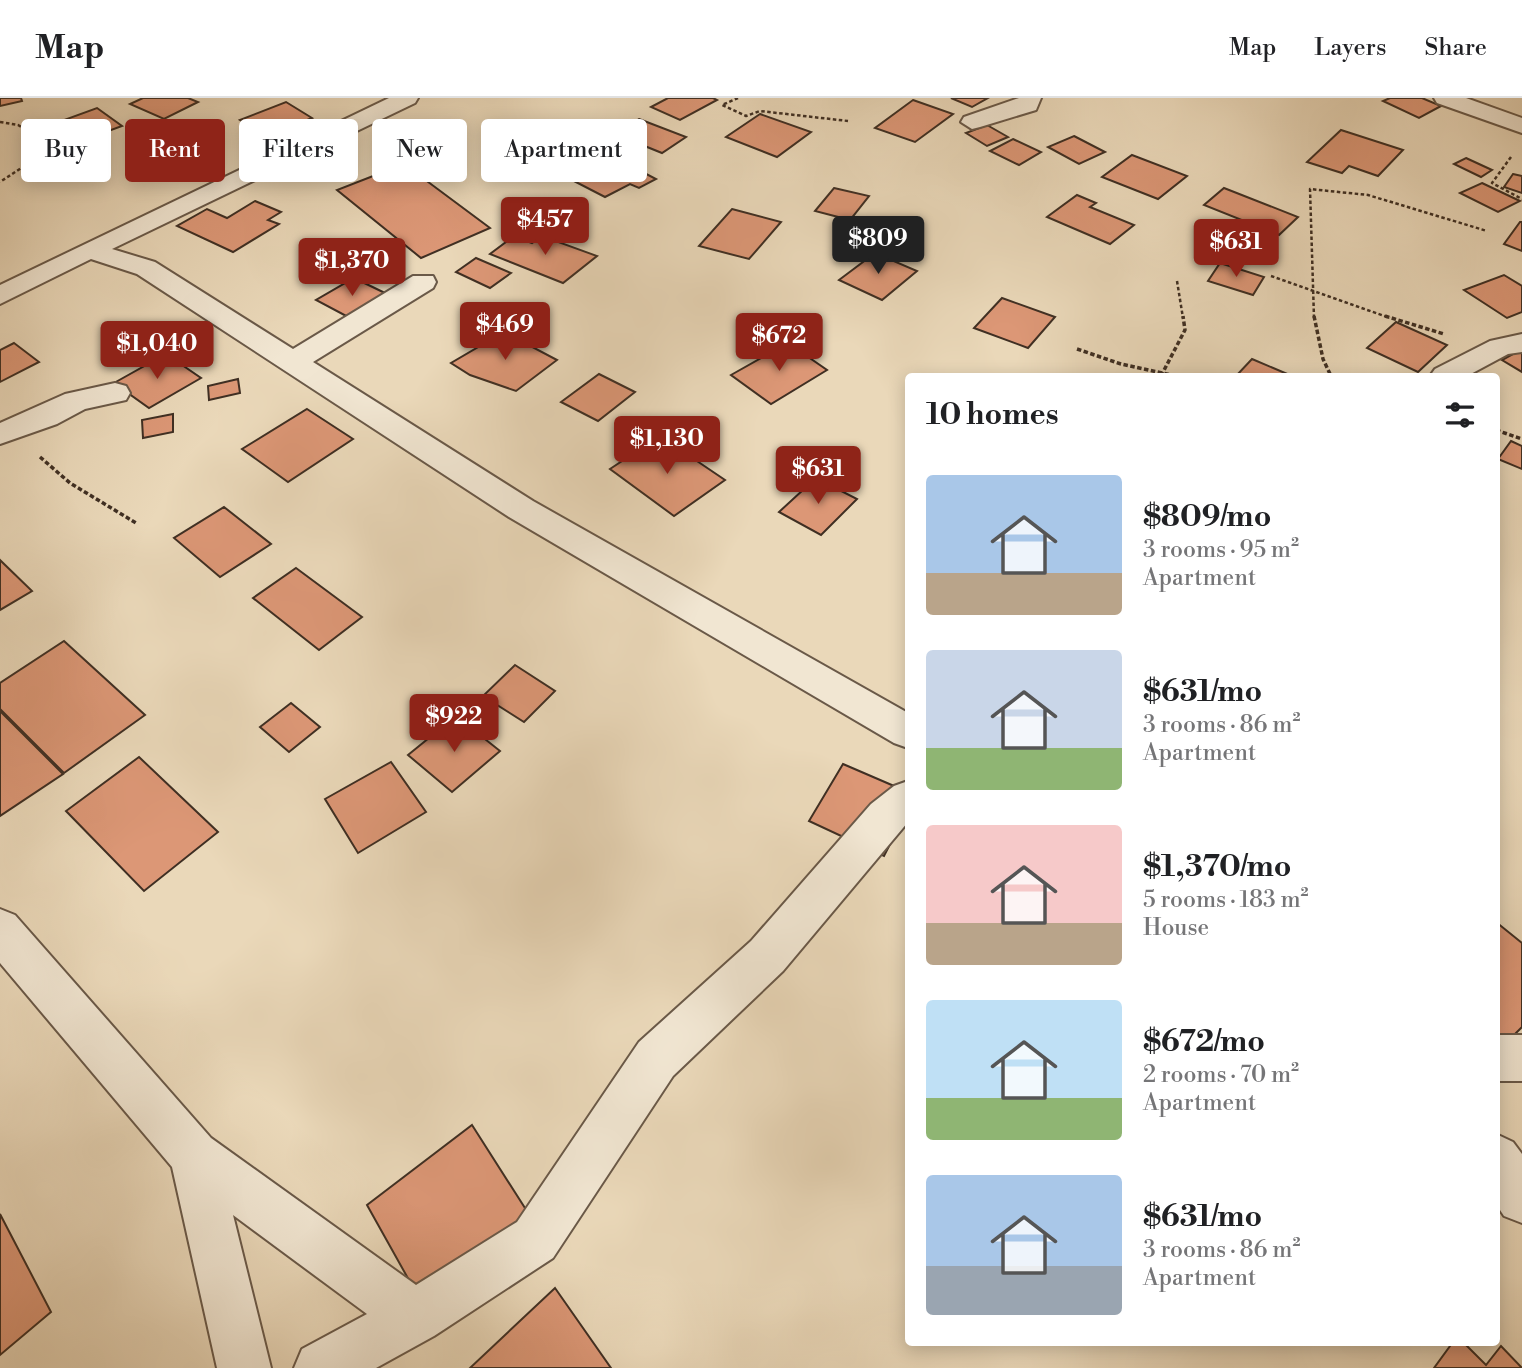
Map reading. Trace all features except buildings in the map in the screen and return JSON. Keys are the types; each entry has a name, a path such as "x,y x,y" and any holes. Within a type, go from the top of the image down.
{"street":[{"path":"0,296 89,250 407,98"},
{"path":"972,122 1028,105 1030,98"},
{"path":"1445,98 1522,126"},
{"path":"89,250 146,268 521,509 905,730"},
{"path":"294,363 318,344 367,318 423,282"},
{"path":"1451,373 1511,345"},
{"path":"13,429 76,401 115,393"},
{"path":"321,1368 415,1317 536,1240 656,1059 767,956 885,817 905,800"},
{"path":"0,930 194,1155 415,1317"},
{"path":"1500,1058 1522,1058"},
{"path":"194,1155 244,1368"},
{"path":"1500,1165 1522,1198"}],"path":[{"path":"738,98 722,106 746,116 760,111 848,121"},
{"path":"0,122 18,125 31,132 34,141 30,148 37,157 0,182"},
{"path":"1516,150 1492,183 1522,198"},
{"path":"1329,373 1321,362 1311,286 1310,189 1368,195 1486,231"},
{"path":"1271,276 1311,286 1357,306 1431,331 1511,345"},
{"path":"1163,371 1185,330 1177,281"},
{"path":"1077,349 1121,364 1168,373"},
{"path":"13,429 44,463 112,513 136,523"},
{"path":"1500,431 1522,439"}]}
